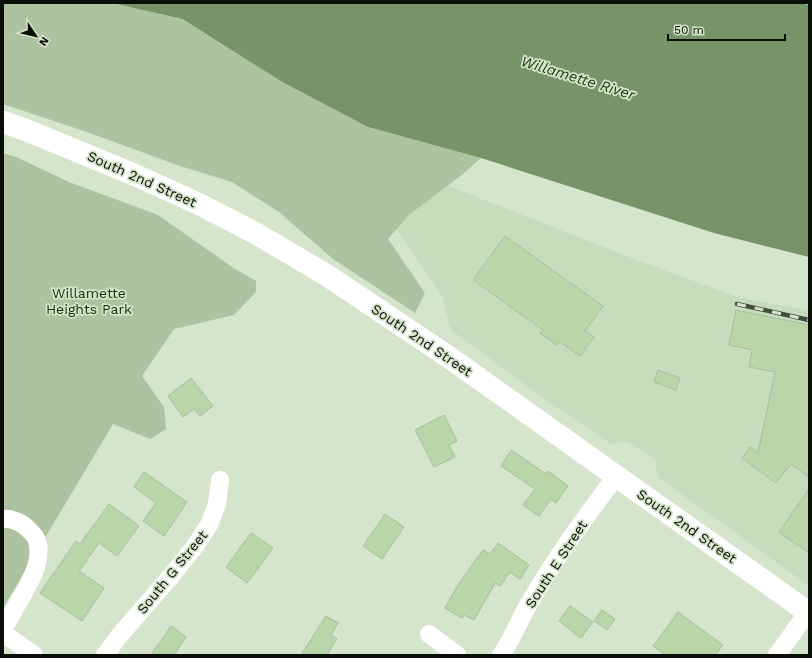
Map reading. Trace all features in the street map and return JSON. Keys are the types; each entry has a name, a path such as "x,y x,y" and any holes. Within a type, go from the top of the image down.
{"street":[{"name":"South 2nd Street","path":"3,122 135,175 199,204 257,234 328,276 418,336 808,613"},
{"name":"South E Street","path":"501,655 509,644 527,607 562,551 616,476"},
{"name":"South G Street","path":"105,655 119,636 172,575 195,546 209,525 217,504 220,480"},
{"path":"3,519 6,518 24,524 37,539 39,556 33,574 3,632 34,655"},
{"path":"777,655 808,613"},
{"path":"429,634 457,655"}],"shaded area":[{"path":"416,173 621,254 737,297 809,311 809,586 658,477 655,460 628,442 611,444 556,408 451,330 442,296 383,209"}],"green space":[{"path":"3,3 112,3 181,19 284,83 368,127 481,158 463,174 409,215 388,239 425,293 415,313 333,259 279,212 232,182 177,165 87,132 3,104"},
{"name":"Willamette Heights Park","path":"3,153 16,157 69,182 158,215 235,269 256,281 256,292 234,315 174,329 142,376 164,407 166,429 150,439 113,424 3,608"}],"water":[{"name":"Willamette River","path":"112,3 799,3 809,5 809,257 714,233 481,158 368,127 284,83 182,19"}],"building":[{"path":"505,236 603,306 585,331 594,337 580,356 560,342 557,345 540,333 543,330 473,280"},
{"path":"736,310 809,325 809,477 791,464 776,483 742,458 750,447 758,453 775,372 749,367 752,350 729,345"},
{"path":"658,370 680,378 676,390 654,382"},
{"path":"191,378 213,406 200,416 194,409 183,417 168,396"},
{"path":"444,415 457,441 449,445 455,457 434,467 415,430"},
{"path":"511,450 546,474 548,471 568,486 556,503 551,499 539,516 523,505 535,489 501,466"},
{"path":"144,472 187,502 164,536 143,521 156,503 134,487"},
{"path":"809,489 809,553 779,532"},
{"path":"109,504 139,526 117,556 99,543 79,571 104,588 82,621 40,593 76,541 80,544"},
{"path":"385,514 404,527 382,559 363,546"},
{"path":"251,533 273,548 247,583 226,567"},
{"path":"498,543 529,565 520,579 510,572 500,586 495,583 474,620 464,615 462,618 445,608 458,585 483,550 490,554"},
{"path":"570,606 593,622 581,638 559,621"},
{"path":"602,610 615,619 607,630 594,621"},
{"path":"678,612 723,645 715,655 665,655 653,646"},
{"path":"326,616 338,623 331,635 337,639 327,655 301,655"},
{"path":"171,626 186,637 174,655 151,655"}],"railway":[{"path":"737,304 809,320"}]}
